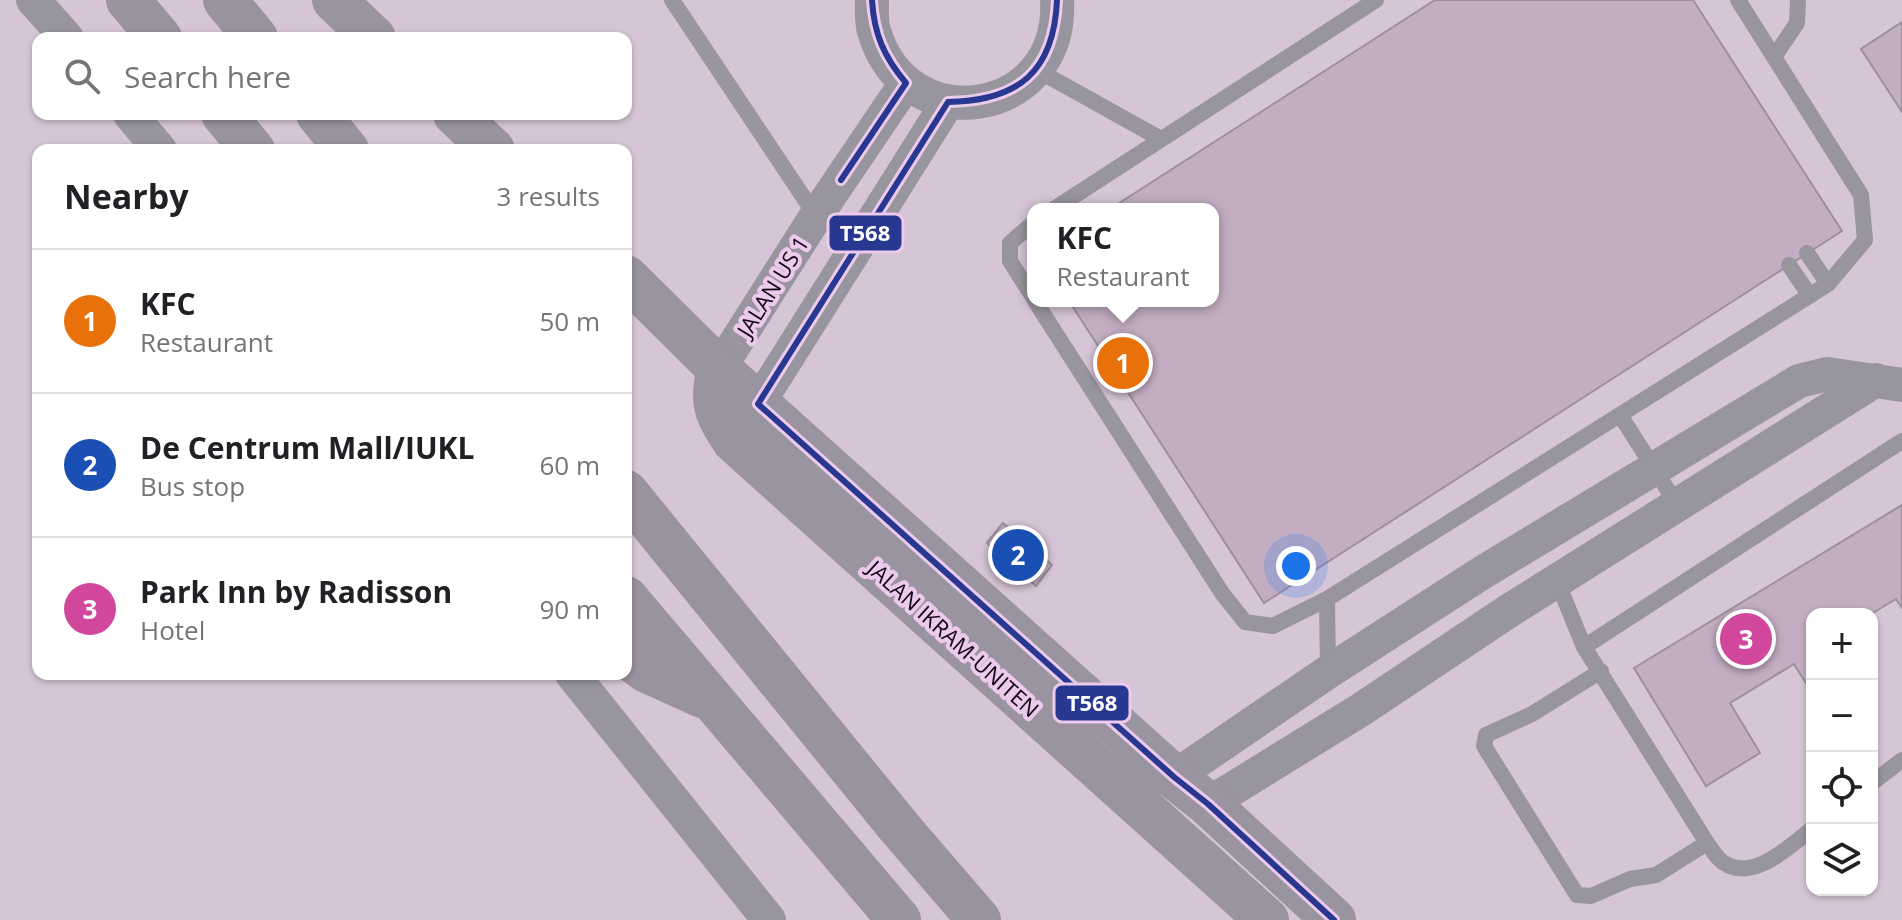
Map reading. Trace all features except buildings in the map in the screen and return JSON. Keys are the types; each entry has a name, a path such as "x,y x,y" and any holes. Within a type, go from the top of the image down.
{"highway":[{"path":"128,0 155,32"},
{"path":"225,0 251,32"},
{"path":"228,120 248,144"},
{"path":"323,120 342,144"},
{"path":"632,499 899,827 979,920"},
{"path":"632,605 899,920"},
{"path":"632,660 647,671 711,700"},
{"path":"899,827 1013,920"}],"main road":[{"path":"334,0 368,32"},
{"path":"461,120 487,144"},
{"name":"JALAN IKRAM-UNITEN","path":"632,283 719,369 1334,920"},
{"name":"JALAN IKRAM-UNITEN","path":"719,369 713,391 718,417 734,441 1257,911"},
{"path":"1174,777 1169,792 1180,817 1257,911"}],"street":[{"path":"33,0 62,32"},
{"path":"872,0 873,28 885,58 906,83 926,95 948,102 973,104 997,98 1019,87 1037,70 1051,46 1058,19 1057,0"},
{"name":"JALAN US 1","path":"719,369 816,216 906,83"},
{"path":"758,404 948,102"},
{"path":"135,120 155,144"},
{"path":"1174,777 1480,574 1799,381 1827,374 1889,383"},
{"path":"1208,804 1678,506 1889,383"},
{"path":"577,680 769,920"}],"lane":[{"path":"672,0 816,216"},
{"path":"1063,203 1376,0"},
{"path":"1039,307 1222,593 1245,622 1273,626 1327,599 1810,296 1828,284 1865,240 1861,195 1738,0"},
{"path":"1774,57 1797,23 1798,0"},
{"path":"1037,70 1161,139"},
{"path":"1027,228 1010,243 1010,261 1027,288"},
{"path":"1807,253 1828,284"},
{"path":"1789,265 1810,296"},
{"path":"1620,415 1678,506"},
{"path":"1584,647 1902,441"},
{"path":"1557,581 1584,647 1707,843 1723,862 1745,869 1771,860 1806,834"},
{"path":"1327,599 1328,672"},
{"path":"1601,671 1532,714 1486,735 1484,746 1577,895 1591,896 1630,879 1656,875 1707,843"},
{"path":"1878,778 1902,760"}],"transit line":[{"name":"T568","path":"841,180 906,83 882,44 872,0"},
{"name":"T568","path":"1057,0 1049,46 1028,78 994,96 948,102 758,404 1334,920"}],"place":[{"name":"KFC","path":"1123,363"},
{"name":"De Centrum Mall/IUKL","path":"1018,555"},
{"name":"Park Inn by Radisson","path":"1746,639"}]}
